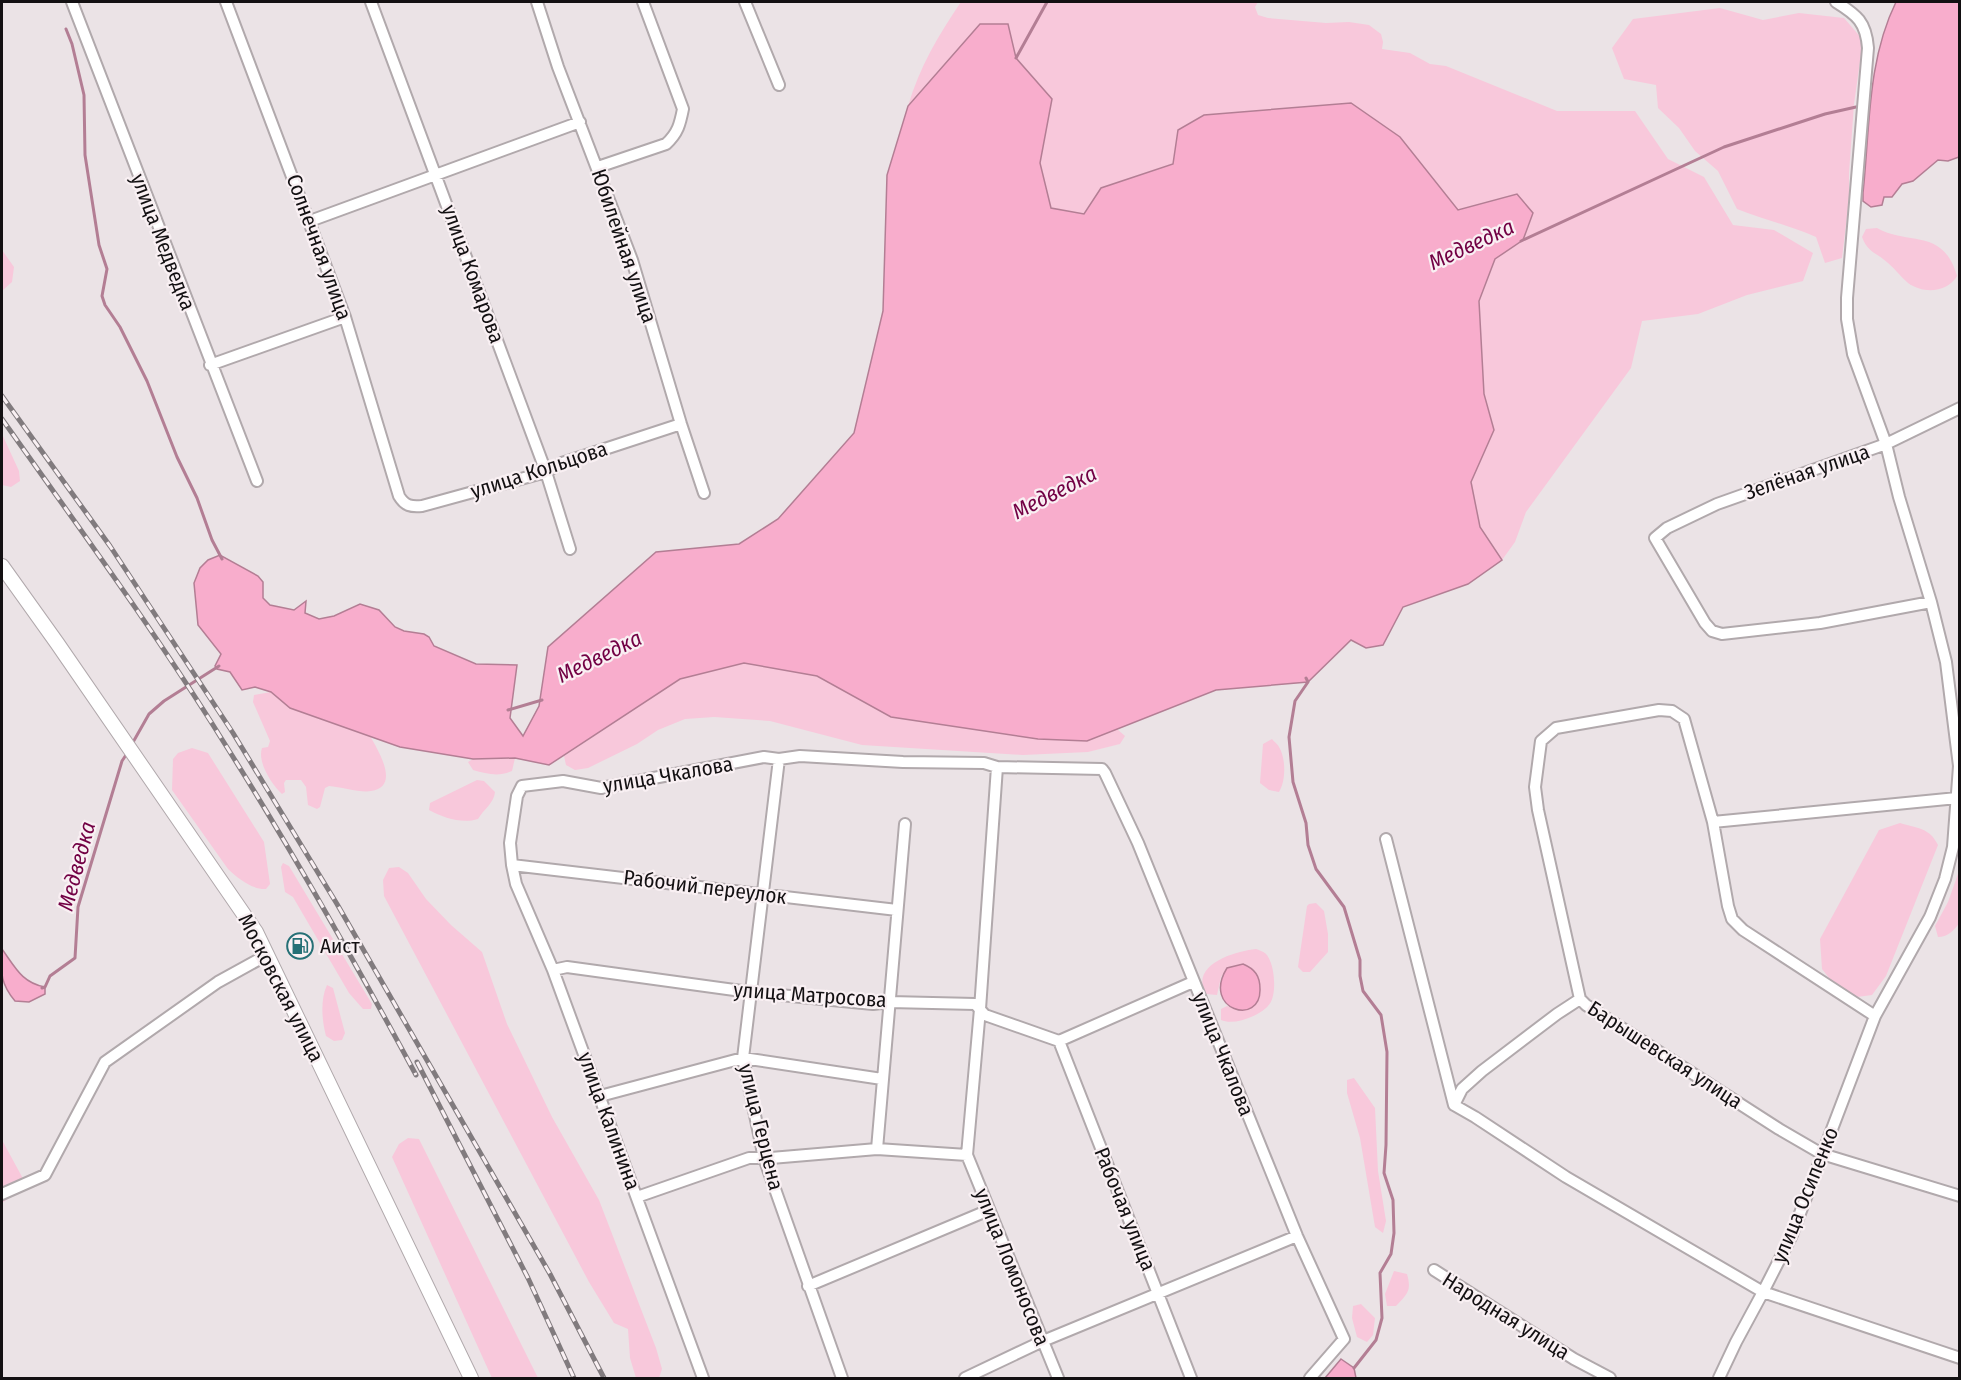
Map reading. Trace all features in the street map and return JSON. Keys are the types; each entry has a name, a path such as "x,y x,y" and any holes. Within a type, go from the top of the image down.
{"street":[{"name":"улица Медведка","path":"72,2 210,365 257,481"},
{"name":"Солнечная улица","path":"226,2 345,317 399,496"},
{"name":"улица Комарова","path":"371,2 546,472 570,549"},
{"name":"Юбилейная улица","path":"537,2 558,67 632,260 704,493"},
{"path":"597,167 666,144 675,136 680,126 682,108 643,2"},
{"path":"745,2 778,85"},
{"name":"улица Осипенко","path":"1719,1378 1791,1237 1878,1012 1920,939 1940,894 1953,847 1959,766 1950,685 1941,640 1878,417 1857,369 1847,319 1854,209 1867,79 1867,35 1859,20 1836,2"},
{"path":"310,221 580,122"},
{"path":"210,365 345,317"},
{"name":"Зелёная улица","path":"1931,602 1820,623 1722,634 1712,631 1705,623 1655,538 1667,528 1717,504 1886,444 1959,408"},
{"name":"улица Кольцова","path":"399,496 411,507 422,506 546,472 562,463 681,424"},
{"name":"Московская улица","path":"2,566 256,932 471,1378"},
{"name":"Барышевская улица","path":"1713,822 1684,719 1672,711 1659,710 1556,728 1540,741 1535,787 1538,810 1580,999 1779,1129 1822,1154 1959,1196"},
{"name":"улица Чкалова","path":"522,786 563,781 601,788 764,757 779,759 800,756 903,762 984,763 997,767 1102,769 1138,843 1297,1236 1344,1339 1310,1378"},
{"name":"улица Герцена","path":"779,759 742,1058 764,1158 842,1378"},
{"path":"636,1197 749,1158 877,1149 967,1155 997,767"},
{"name":"улица Калинина","path":"522,786 517,795 510,843 516,884 553,970 703,1378"},
{"path":"1878,1012 1743,930 1732,919 1713,822 1957,798"},
{"path":"877,1149 905,824"},
{"path":"1386,839 1454,1105 1566,1177 1763,1292 1959,1358"},
{"name":"Рабочий переулок","path":"512,865 897,909"},
{"path":"2,1194 45,1175 105,1062 218,982 267,955"},
{"name":"улица Матросова","path":"553,970 567,967 749,992 873,1004 890,1002 975,1004 986,1015 1059,1041"},
{"path":"1059,1041 1193,982"},
{"path":"1454,1105 1462,1089 1482,1071 1580,999"},
{"name":"Рабочая улица","path":"1059,1041 1191,1378"},
{"path":"600,1096 742,1058 882,1079"},
{"name":"улица Ломоносова","path":"967,1155 1058,1378"},
{"path":"808,1286 988,1210"},
{"path":"965,1378 1043,1341 1297,1236"},
{"name":"Народная улица","path":"1434,1270 1574,1359 1610,1378"}],"shaded area":[{"path":"961,2 1258,2 1255,7 1258,15 1268,18 1369,25 1381,34 1382,49 1410,53 1430,64 1446,66 1557,111 1635,111 1668,159 1704,177 1733,225 1774,230 1813,253 1803,281 1747,295 1698,314 1642,321 1631,368 1526,512 1515,542 1502,560 1480,527 1471,482 1494,430 1484,394 1479,301 1495,259 1523,240 1532,213 1458,210 1400,137 1178,130 1173,164 1101,188 1084,214 1051,208 1040,163 1052,99 1016,58 939,72 908,106 930,52"},
{"path":"1720,8 1763,20 1799,13 1844,18 1863,40 1854,104 1849,199 1842,258 1825,263 1816,237 1737,209 1718,171 1695,151 1679,128 1658,108 1656,85 1624,79 1612,48 1633,19"},
{"path":"1877,228 1934,244 1943,250 1951,261 1957,276 1953,282 1941,289 1927,290 1914,287 1864,242 1862,237 1866,229"},
{"path":"2,250 14,267 12,282 2,291"},
{"path":"2,434 19,471 20,481 11,487 2,485"},
{"path":"744,663 817,676 891,717 1087,741 1117,729 1125,736 1120,744 1088,752 1023,755 862,745 770,721 714,717 685,719 658,730 637,744 588,768 575,770 566,765 564,756 680,679"},
{"path":"271,692 290,708 370,736 385,767 385,783 380,788 371,791 329,786 325,788 320,807 317,809 308,805 306,787 301,780 286,780 285,792 282,794 263,766 262,748 268,747 270,741 253,702 254,695"},
{"path":"1272,739 1281,752 1284,763 1283,782 1279,792 1269,790 1260,783 1263,744"},
{"path":"192,748 208,753 264,842 270,884 266,889 241,880 228,869 172,790 173,759 178,753"},
{"path":"515,758 512,771 498,774 473,770 468,762 473,759"},
{"path":"477,780 484,781 495,792 491,803 478,819 466,821 453,819 429,810 430,803"},
{"path":"1900,823 1927,832 1938,845 1886,976 1872,995 1857,997 1833,983 1822,969 1820,939 1879,830"},
{"path":"283,863 289,866 372,1004 371,1009 363,1009 349,993 293,897 285,892 281,867"},
{"path":"399,867 408,873 426,899 451,925 482,952 507,1024 552,1117 599,1200 656,1348 662,1369 659,1378 636,1378 630,1358 628,1329 614,1323 589,1282 384,896 383,880 389,868"},
{"path":"1959,871 1959,923 1950,933 1938,937 1935,926 1948,902"},
{"path":"1316,903 1324,911 1328,952 1310,972 1303,972 1298,967 1307,906"},
{"path":"1256,949 1265,953 1271,963 1274,987 1271,1001 1264,1010 1246,1019 1233,1022 1221,1020 1221,1009 1227,1006 1239,1011 1243,964 1227,968 1221,977 1217,995 1206,994 1202,984 1204,975 1217,961 1226,956"},
{"path":"327,985 333,988 345,1033 342,1040 334,1041 326,1036 322,1010"},
{"path":"1354,1078 1375,1108 1378,1171 1386,1221 1383,1233 1375,1227 1360,1138 1347,1093 1347,1080"},
{"path":"408,1138 419,1139 538,1378 492,1378 392,1157 399,1144"},
{"path":"2,1140 27,1186 2,1203"},
{"path":"1394,1271 1407,1274 1409,1288 1396,1306 1387,1306 1385,1294"},
{"path":"1361,1304 1375,1318 1373,1335 1367,1342 1357,1337 1352,1318 1353,1306"}],"water":[{"path":"1896,2 1959,2 1959,157 1948,161 1938,160 1913,181 1902,184 1892,197 1884,197 1882,205 1871,207 1863,201 1863,193 1871,95 1880,48"},
{"path":"980,24 1008,24 1016,58 1052,99 1040,163 1051,208 1084,214 1101,188 1173,164 1178,130 1204,115 1351,103 1400,137 1458,210 1517,194 1533,213 1523,240 1495,259 1479,301 1484,394 1494,430 1471,482 1480,527 1502,560 1468,584 1403,607 1383,645 1366,648 1351,640 1308,682 1216,690 1087,741 1038,739 891,717 817,676 744,663 680,679 549,765 515,758 473,759 400,747 290,708 271,692 255,687 242,690 230,672 217,669 215,666 221,654 198,625 194,583 200,568 208,560 220,555 258,576 263,582 263,598 270,605 294,610 306,601 305,613 319,619 334,616 360,604 379,610 395,627 424,634 429,637 434,646 476,664 517,665 510,718 523,736 539,706 548,647 656,552 739,544 778,519 854,433 883,311 887,175 908,106"},
{"path":"2,949 25,978 45,987 45,994 29,1002 15,1001 6,989 2,977"},
{"path":"1243,964 1256,973 1260,989 1258,1001 1252,1008 1243,1010 1226,1003 1221,994 1221,983 1227,968"},
{"path":"1341,1359 1354,1368 1356,1378 1325,1378"}],"waterway":[{"path":"1016,58 1047,2"},
{"path":"66,29 72,44 84,95 85,155 99,245 107,269 102,296 147,381 177,457 222,559"},
{"name":"Медведка","path":"1521,241 1724,147 1825,114 1856,107"},
{"name":"Медведка","path":"132,744 149,714 164,701 219,666"},
{"path":"1306,678 1308,682 1295,701 1289,737 1293,782 1306,823 1308,845 1316,869 1344,907 1360,960 1363,991 1381,1015 1387,1052 1384,1173 1393,1200 1394,1233 1391,1254 1380,1273 1382,1318 1376,1340 1354,1368"},
{"name":"Медведка","path":"508,710 542,700"},
{"name":"Медведка","path":"42,988 45,987 50,976 75,958 78,907 122,761 128,752"}],"railway":[{"path":"2,396 110,546 233,733 337,904 550,1274 604,1378"},
{"path":"2,419 143,618 223,741 322,906 416,1075"},
{"path":"417,1062 528,1278 574,1378"}],"place":[{"name":"Аист","path":"300,946"}]}
